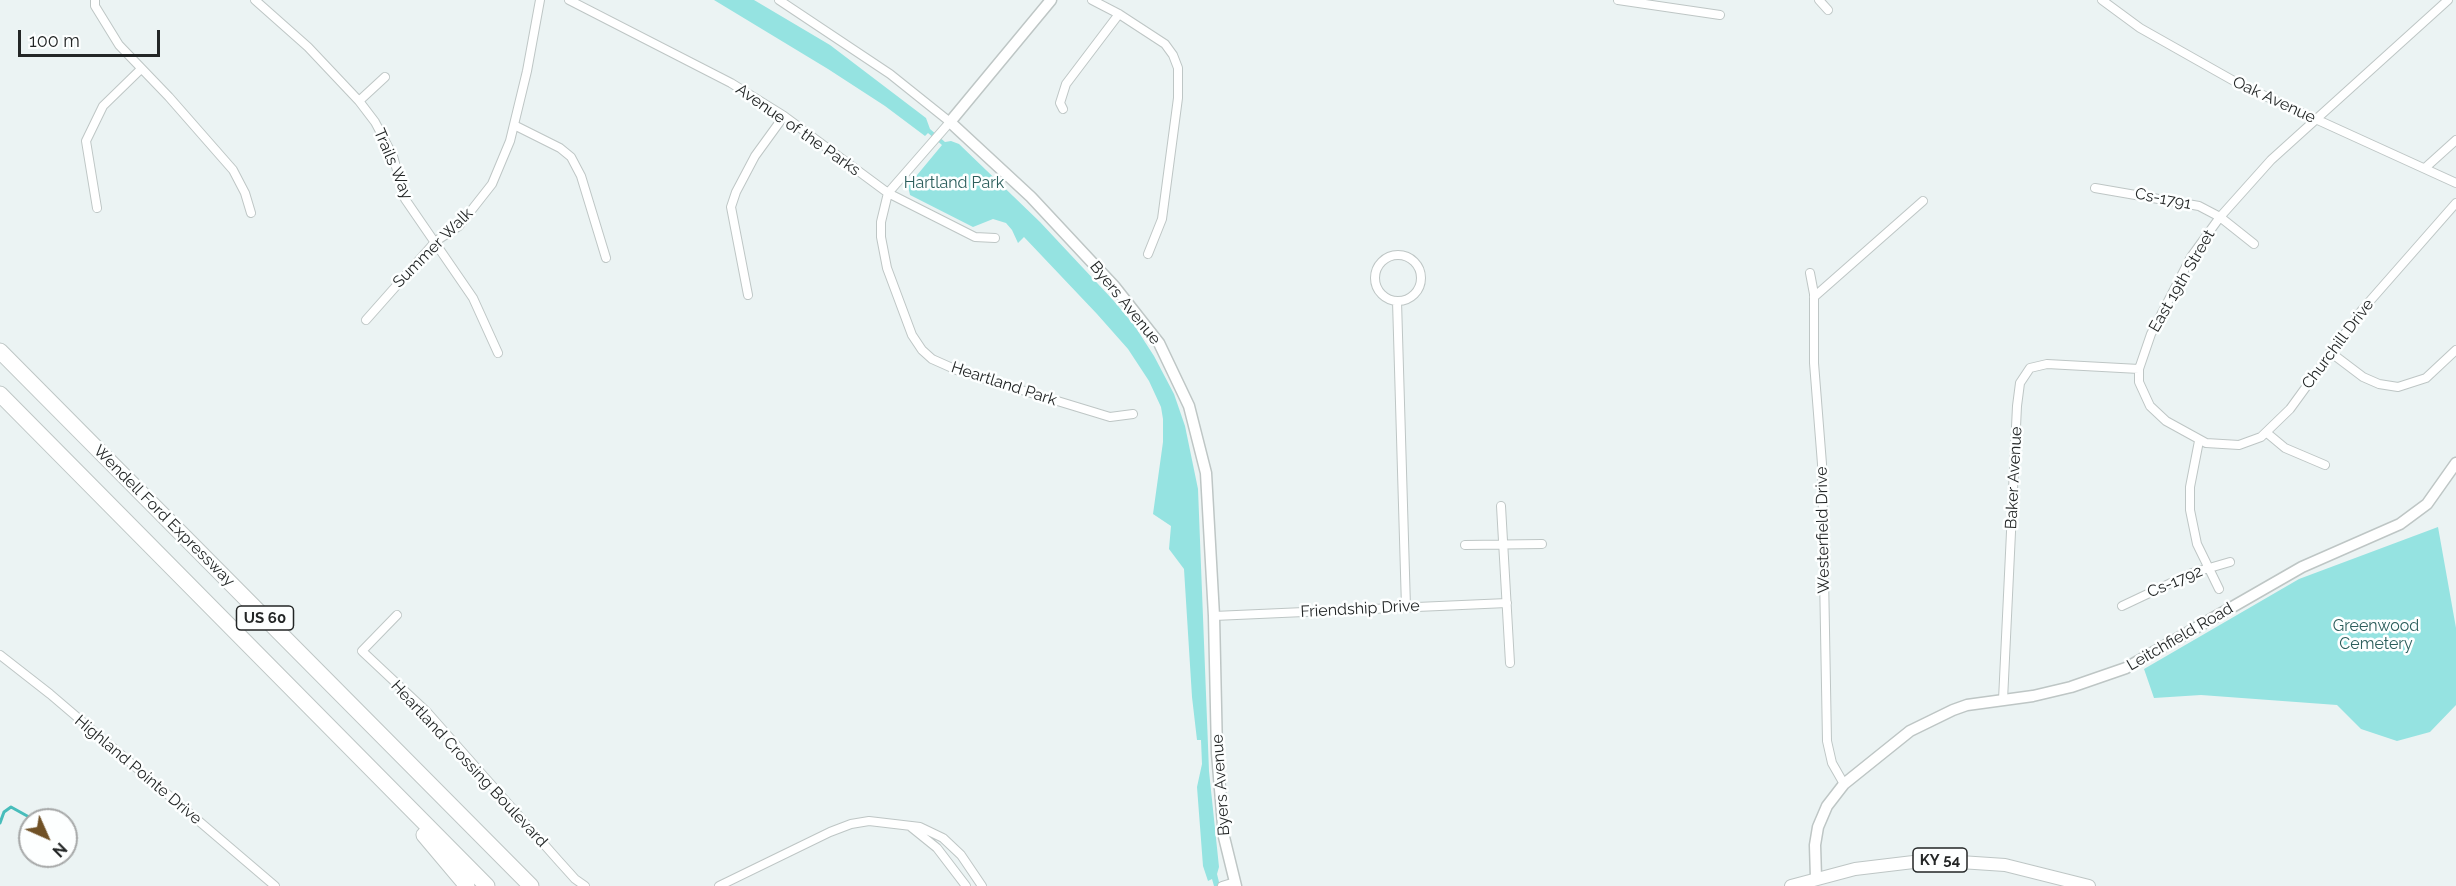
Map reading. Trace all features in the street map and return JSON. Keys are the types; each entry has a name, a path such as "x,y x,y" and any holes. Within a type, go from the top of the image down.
{"highway":[{"name":"Wendell Ford Expressway","path":"0,351 531,886"},
{"name":"Wendell Ford Expressway","path":"0,394 487,886"},
{"path":"342,740 467,886"}],"main road":[{"name":"KY 54","path":"1791,886 1815,878 1880,864 1955,860 2031,870 2089,886"}],"street":[{"path":"95,0 95,6 111,34 233,170 245,193 251,213"},
{"name":"Trails Way","path":"255,0 308,47 359,101 375,122 393,156 405,199 473,298 498,353"},
{"name":"Summer Walk","path":"366,320 436,242 459,226 488,189 505,152 514,125 540,0"},
{"name":"Avenue of the Parks","path":"569,0 731,83 784,116 888,194 975,237 995,238"},
{"name":"Byers Avenue","path":"779,0 832,33 890,74 950,122 1031,197 1115,287 1146,324 1171,364 1189,406 1206,473 1214,616 1217,753 1224,837 1236,884"},
{"path":"950,122 1052,0"},
{"path":"1092,0 1119,14 1165,44 1178,68 1178,97 1162,219 1148,254"},
{"path":"1618,0 1670,3 1720,15"},
{"path":"1819,0 1828,10"},
{"name":"Oak Avenue","path":"2102,0 2140,28 2241,85 2456,183"},
{"name":"East 19th Street","path":"2139,369 2151,334 2169,296 2192,257 2220,217 2271,160 2448,0"},
{"path":"1063,109 1060,102 1066,84 1119,14"},
{"path":"98,208 86,141 103,106 141,69"},
{"path":"359,101 385,76"},
{"path":"748,295 731,207 736,192 755,156 784,116"},
{"name":"Heartland Park","path":"950,122 888,194 881,222 885,257 906,319 922,350 932,359 959,371 1110,417 1133,414"},
{"path":"514,125 560,148 571,157 580,176 606,258"},
{"path":"2425,168 2456,140"},
{"name":"Cs-1791","path":"2095,188 2199,206 2220,217 2254,244"},
{"path":"1814,297 1923,201"},
{"name":"Churchill Drive","path":"2199,441 2214,445 2239,445 2267,433 2290,409 2362,310 2456,202"},
{"path":"1402,255 1416,262 1421,276 1417,291 1405,300 1398,301 1383,296 1378,290 1375,275 1377,268 1388,257 1402,255"},
{"name":"Westerfield Drive","path":"1810,273 1814,297 1814,363 1822,464 1827,741 1832,763 1844,784"},
{"path":"1398,301 1406,607"},
{"path":"2330,352 2363,377 2379,384 2397,387 2426,378 2456,350"},
{"name":"Baker Avenue","path":"2003,700 2020,383 2030,368 2047,364 2139,369"},
{"path":"2139,369 2141,389 2150,406 2166,421 2199,441 2190,487 2190,510 2197,544 2219,589"},
{"path":"2267,433 2285,448 2325,465"},
{"name":"Leitchfield Road","path":"1815,878 1815,845 1818,826 1827,806 1844,784 1924,723 1967,705 2071,687 2126,668 2157,653 2302,567 2400,524 2427,504 2456,463"},
{"path":"1501,506 1510,663"},
{"path":"1466,545 1542,543"},
{"name":"Cs-1792","path":"2122,606 2208,568 2230,562"},
{"name":"Friendship Drive","path":"1214,616 1507,603"},
{"name":"Heartland Crossing Boulevard","path":"397,615 362,651 427,712 575,879 585,886"},
{"name":"Highland Pointe Drive","path":"0,655 54,698 275,886"},
{"path":"719,886 830,832 851,824 869,821 920,827 943,838 961,855 982,886"},
{"path":"909,826 937,848 966,886"},
{"path":"1222,886 1236,884"}],"green space":[{"name":"Hartland Park","path":"714,0 754,0 830,45 926,118 930,129 945,142 951,141 959,144 1040,222 1113,300 1134,325 1154,356 1174,394 1185,426 1198,489 1209,771 1219,867 1217,874 1220,886 1214,886 1212,879 1208,881 1203,866 1197,787 1202,764 1201,740 1197,740 1192,697 1184,569 1169,549 1171,526 1153,514 1163,442 1163,419 1161,407 1149,381 1128,349 1024,237 1018,243 1006,223 993,219 973,227 910,195 908,186 942,145 928,133 925,136 885,106 828,69"},
{"name":"Greenwood Cemetery","path":"2438,527 2456,628 2456,705 2430,732 2397,741 2361,729 2337,705 2201,695 2154,698 2144,669 2299,579"}],"waterway":[{"path":"0,823 4,812 11,807 18,811"}]}
